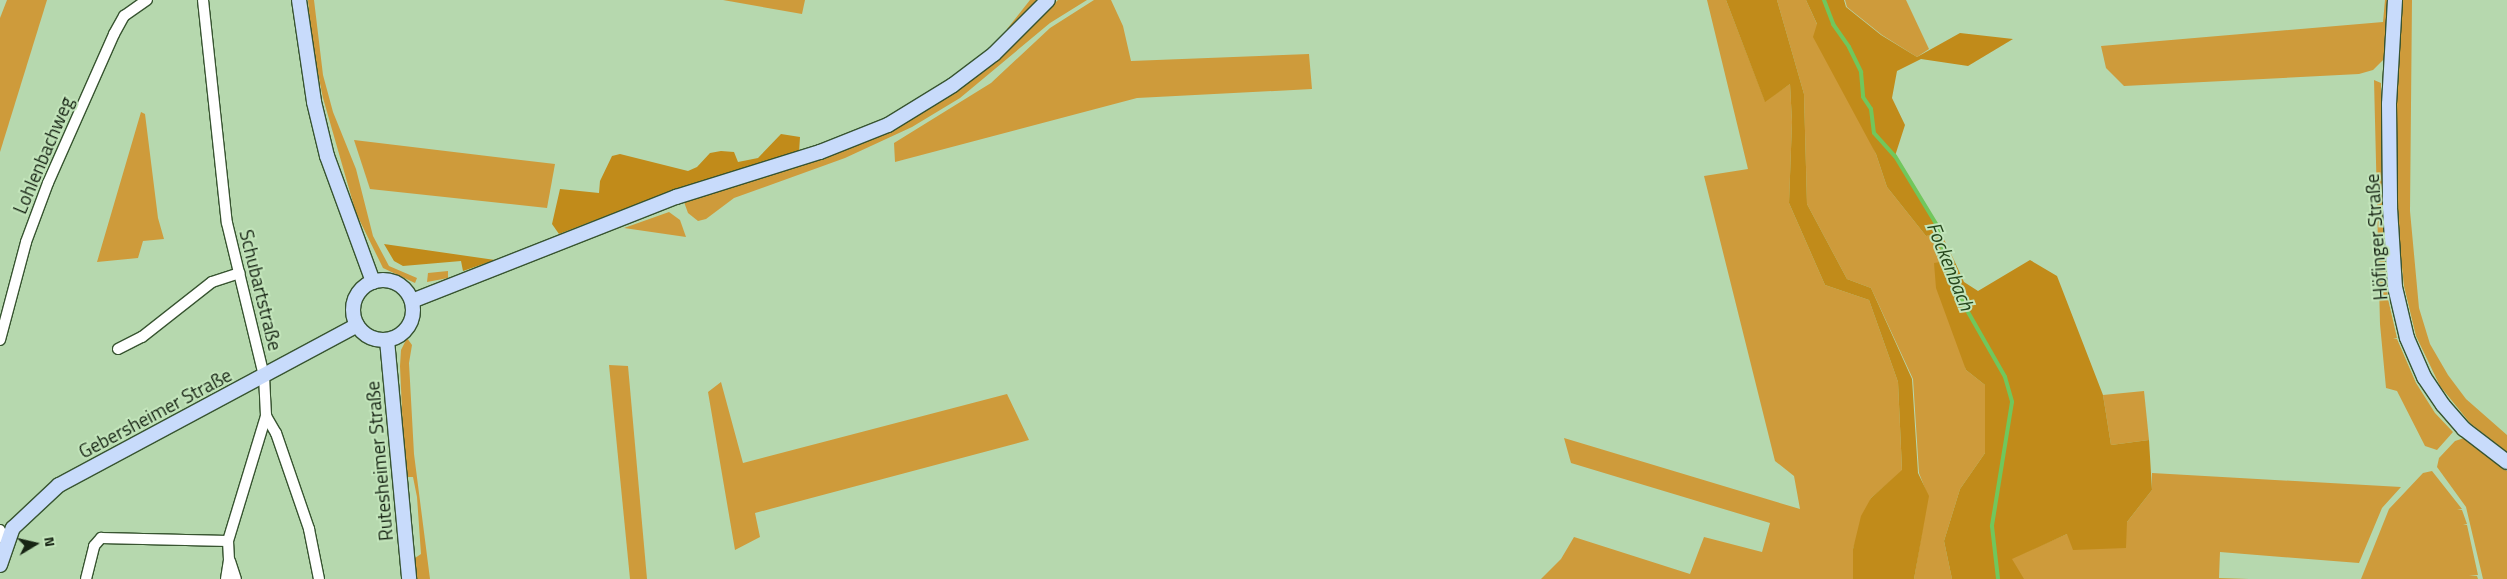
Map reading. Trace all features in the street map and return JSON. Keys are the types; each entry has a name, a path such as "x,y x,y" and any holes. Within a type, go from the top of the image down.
{"street":[{"name":"Lohlenbachweg","path":"0,340 23,252 48,183 103,66 114,34 124,16 147,0"},
{"name":"Schubartstraße","path":"203,0 227,223 264,376 266,416 276,433 309,529 319,579"},
{"path":"298,0 314,102 327,156 373,282"},
{"path":"412,301 676,197 820,152 888,125 953,85 994,54 1048,0"},
{"name":"Höfinger Straße","path":"2395,0 2389,104 2390,208 2395,287 2407,338 2424,377 2443,405 2464,429 2507,462"},
{"path":"118,349 142,337 212,282 240,273"},
{"path":"373,282 396,283 412,301 409,327 388,340 367,335 357,325 353,311 356,296 373,282"},
{"name":"Gebersheimer Straße","path":"0,565 3,536 59,485 357,325"},
{"name":"Rutesheimer Straße","path":"388,340 409,579"},
{"path":"226,579 229,560 228,541 266,416"},
{"path":"86,579 94,546 101,538 228,541"},
{"path":"229,560 236,579"}],"shaded area":[{"path":"7,0 47,0 0,152 0,18"},
{"path":"308,0 314,0 323,75 333,112 356,169 373,236 389,266 417,278 415,283 383,268 356,213 323,98 312,44"},
{"path":"723,0 805,0 802,14"},
{"path":"1030,0 1041,0 1012,29 1007,29"},
{"path":"1058,0 1087,0 1050,23 960,98 912,127 845,158 734,198 706,219 698,221 688,213 684,202 841,152 901,125 988,68"},
{"path":"1094,0 1111,0 1123,26 1131,61 1309,54 1312,89 1137,98 895,162 894,143 991,83 1050,28"},
{"path":"1707,0 1726,0 1765,101 1790,84 1792,122 1789,203 1825,285 1869,300 1898,382 1902,471 1871,498 1853,549 1853,579 1541,579 1561,559 1574,537 1690,574 1704,537 1762,552 1770,523 1571,463 1564,438 1800,509 1794,476 1775,461 1704,176 1748,169"},
{"path":"1726,0 1777,0 1804,94 1807,204 1847,279 1871,288 1912,379 1918,473 1929,496 1914,579 1853,579 1853,549 1861,516 1871,498 1902,470 1898,382 1869,300 1825,285 1789,203 1792,122 1790,84 1765,102"},
{"path":"1777,0 1806,0 1876,154 1887,187 1926,236 1933,235 1938,227 1954,260 1940,262 1966,370 1985,385 1985,453 1960,489 1944,541 1952,579 1914,579 1928,496 1919,473 1913,379 1871,288 1847,279 1807,204 1804,94"},
{"path":"1806,0 1844,0 1846,7 1881,35 1917,57 1960,33 2013,39 1968,66 1921,59 1897,71 1892,98 1905,125 1895,156 1938,227 1933,235 1926,236 1887,187 1876,154 1813,37 1817,24"},
{"path":"1845,0 1906,0 1929,49 1917,57 1882,35 1847,7"},
{"path":"2385,0 2388,0 2384,59 2373,70 2359,74 2124,86 2106,68 2101,46 2383,22"},
{"path":"2401,0 2412,0 2410,211 2419,308 2430,344 2448,375 2466,399 2507,435 2507,452 2470,423 2440,386 2416,336 2404,286 2397,221 2396,107"},
{"path":"2374,80 2381,83 2384,250 2388,299 2397,338 2393,338 2397,339 2416,383 2435,413 2453,432 2437,450 2425,446 2397,391 2386,388 2380,324"},
{"path":"141,112 145,114 158,218 164,239 143,241 138,258 97,262"},
{"path":"781,134 800,137 799,153 674,190 559,234 552,224 560,189 599,193 600,181 612,156 620,154 688,171 697,167 710,153 721,151 734,152 738,162 758,158"},
{"path":"354,140 555,164 547,208 370,189"},
{"path":"669,212 680,220 686,237 624,228"},
{"path":"384,244 495,260 463,271 461,261 403,266 394,261"},
{"path":"1954,260 1964,282 1978,291 2030,260 2057,276 2103,395 2111,445 2149,440 2152,490 2127,522 2126,548 2073,550 2067,534 2012,559 2024,579 1952,579 1944,541 1960,489 1985,453 1985,385 1966,370 1936,288 1934,263"},
{"path":"448,271 448,278 427,282 428,273"},
{"path":"407,338 412,345 409,363 414,454 430,579 417,579 415,558 421,554 417,497 413,477 405,477 400,366 401,350"},
{"path":"609,365 628,366 647,579 630,579"},
{"path":"721,382 743,463 1007,394 1029,440 755,513 760,537 735,550 708,392"},
{"path":"2144,391 2149,440 2111,445 2103,395"},
{"path":"2464,438 2507,471 2507,579 2483,579 2466,507 2437,467 2439,458 2455,441"},
{"path":"2432,471 2462,509 2457,510 2462,510 2467,524 2463,525 2467,525 2478,575 2469,575 2477,576 2478,579 2361,579 2389,509 2423,473"},
{"path":"2152,473 2401,487 2382,508 2359,563 2220,552 2219,578 2249,579 2023,579 2010,559 2067,534 2127,522 2152,490"}],"waterway":[{"name":"Fockenbach","path":"1824,0 1833,24 1849,47 1861,72 1863,97 1871,109 1874,133 1895,156 1938,227 1945,261 1964,305 2005,377 2012,402 1992,526 1998,579"}]}
